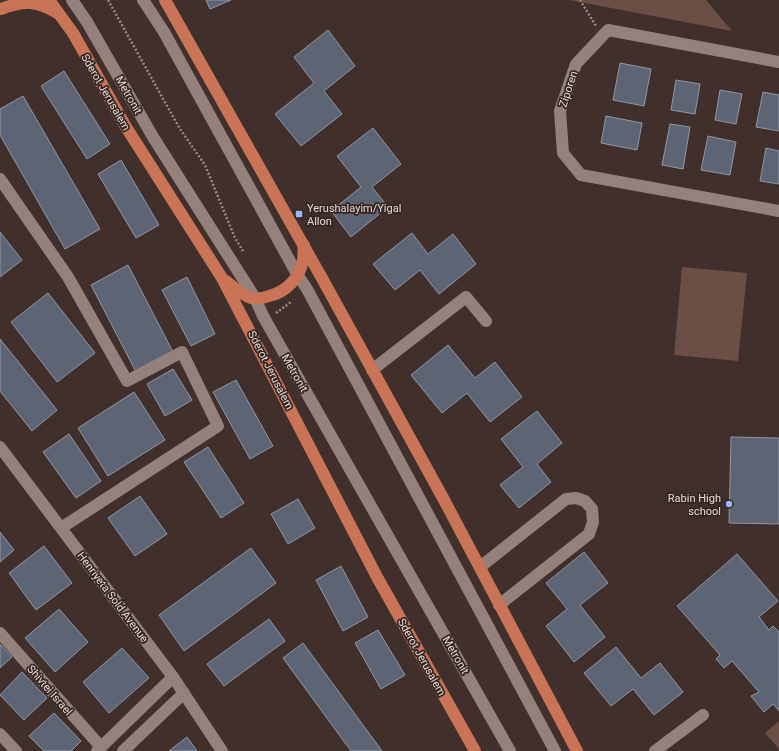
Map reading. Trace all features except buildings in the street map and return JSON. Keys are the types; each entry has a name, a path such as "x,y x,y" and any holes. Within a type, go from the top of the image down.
{"main road":[{"name":"Sderot Jerusalem","path":"49,0 73,33 126,127 222,278 378,577 475,751"},
{"path":"165,0 304,245 480,567 577,751"},
{"path":"1,10 18,3 29,2 45,7 62,16"},
{"path":"222,278 239,292 255,298 277,294 289,287 297,274 303,261 304,245"}],"street":[{"path":"1,10 10,0"},
{"name":"Metronit","path":"72,0 87,22 154,138 255,298 263,316 510,751"},
{"path":"144,0 164,32 297,274 307,289 555,751"},
{"name":"Ziporen","path":"779,62 608,30 576,64 560,110 563,153 581,175 779,211"},
{"path":"0,179 68,277 127,381 182,352 218,426 61,528"},
{"path":"372,370 466,297 486,321"},
{"name":"Henriyeta Sold Avenue","path":"0,447 184,693 222,751"},
{"path":"480,567 566,499 576,498 585,502 592,509 593,522 589,534 500,605"},
{"name":"Shivtei Israel","path":"0,633 99,749"},
{"path":"99,749 172,677"},
{"path":"123,751 184,693"},
{"path":"655,751 703,714"},
{"path":"0,734 16,751"}],"path":[{"path":"108,0 180,129 205,165 235,238 246,257"},
{"path":"580,0 602,37"}],"shaded area":[{"path":"569,0 706,0 732,31"},
{"path":"682,267 747,273 738,361 674,355"},
{"path":"779,721 779,749 765,733"}],"place":[{"name":"Yerushalayim/Yigal Allon","path":"299,214"},
{"name":"Rabin High school","path":"729,504"}]}
